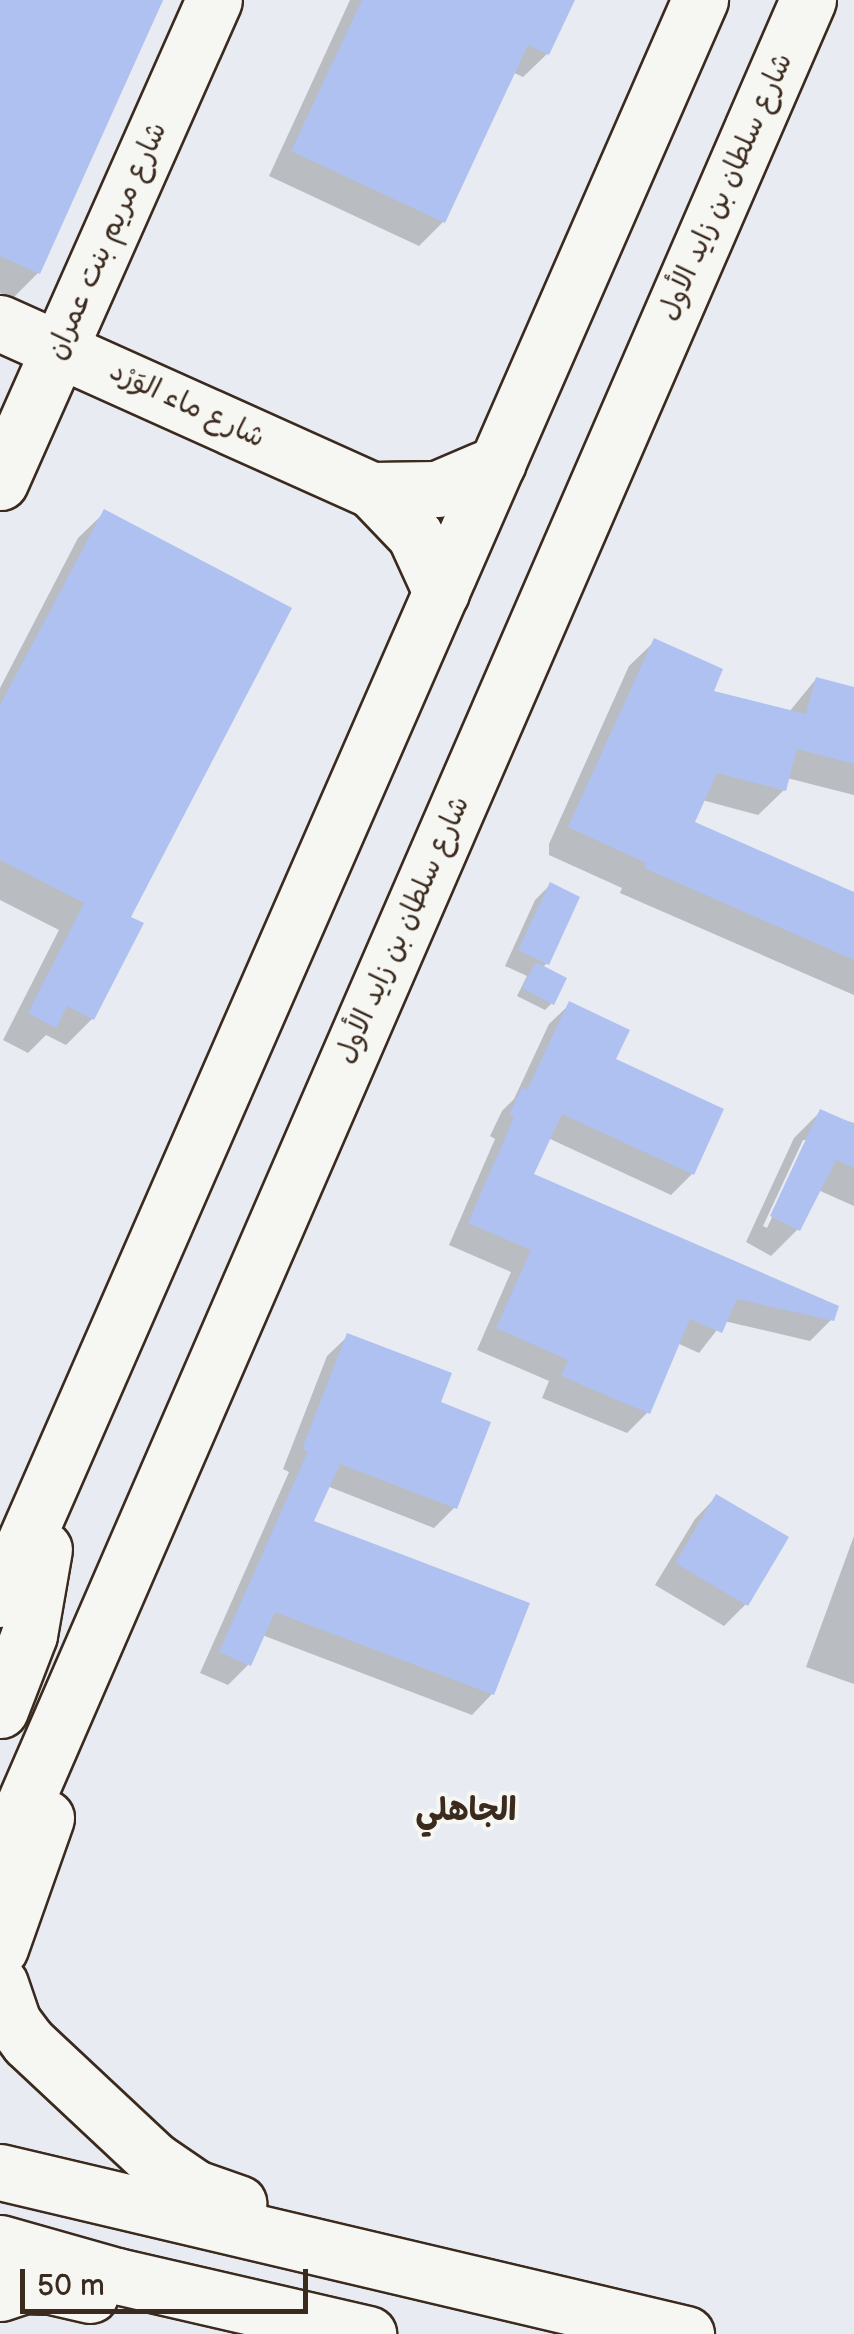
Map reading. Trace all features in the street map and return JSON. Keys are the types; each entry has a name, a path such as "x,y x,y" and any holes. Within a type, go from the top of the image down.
{"main road":[{"name":"شارع مريم بنت عمران","path":"0,482 214,0"},
{"path":"0,1600 700,0"},
{"name":"شارع سلطان بن زايد الأول","path":"0,1860 808,0"},
{"name":"شارع ماء الوَرْد","path":"0,324 60,347 372,490 415,535 441,592"},
{"name":"شارع ماء الوَرْد","path":"372,490 438,489 498,464"},
{"path":"0,1710 38,1600 44,1566 44,1496"},
{"path":"0,1948 45,1823 64,1712"},
{"path":"0,1984 13,2022 28,2042 174,2175 218,2198 374,2243 442,2276"},
{"path":"0,2172 686,2334"},
{"path":"0,2243 118,2276 368,2334"},
{"path":"0,2293 25,2285 51,2286 265,2334"}],"building":[{"path":"0,0 163,0 40,274 0,256"},
{"path":"362,0 575,0 549,55 528,45 445,223 291,151"},
{"path":"104,509 292,608 131,917 144,923 94,1020 67,1006 56,1028 28,1013 84,903 0,860 0,705"},
{"path":"654,638 723,669 714,691 806,714 816,677 854,687 854,764 797,749 786,791 717,773 695,822 854,892 854,960 644,868 646,863 568,827"},
{"path":"550,882 580,897 549,965 518,950"},
{"path":"536,962 567,978 554,1005 522,988"},
{"path":"569,1001 630,1030 616,1059 724,1109 694,1175 562,1114 534,1174 839,1306 834,1321 737,1299 722,1333 690,1319 650,1414 561,1376 568,1360 496,1328 531,1250 468,1223 514,1117 509,1115 522,1087 527,1090"},
{"path":"820,1109 854,1124 854,1168 836,1160 800,1231 770,1216"},
{"path":"347,1333 452,1373 441,1402 491,1422 457,1509 340,1464 314,1521 530,1603 494,1695 275,1612 251,1666 219,1652 308,1451 302,1449"},
{"path":"716,1494 789,1537 748,1606 675,1563"}],"district":[{"name":"الجاهلي","path":"466,1811"}]}
